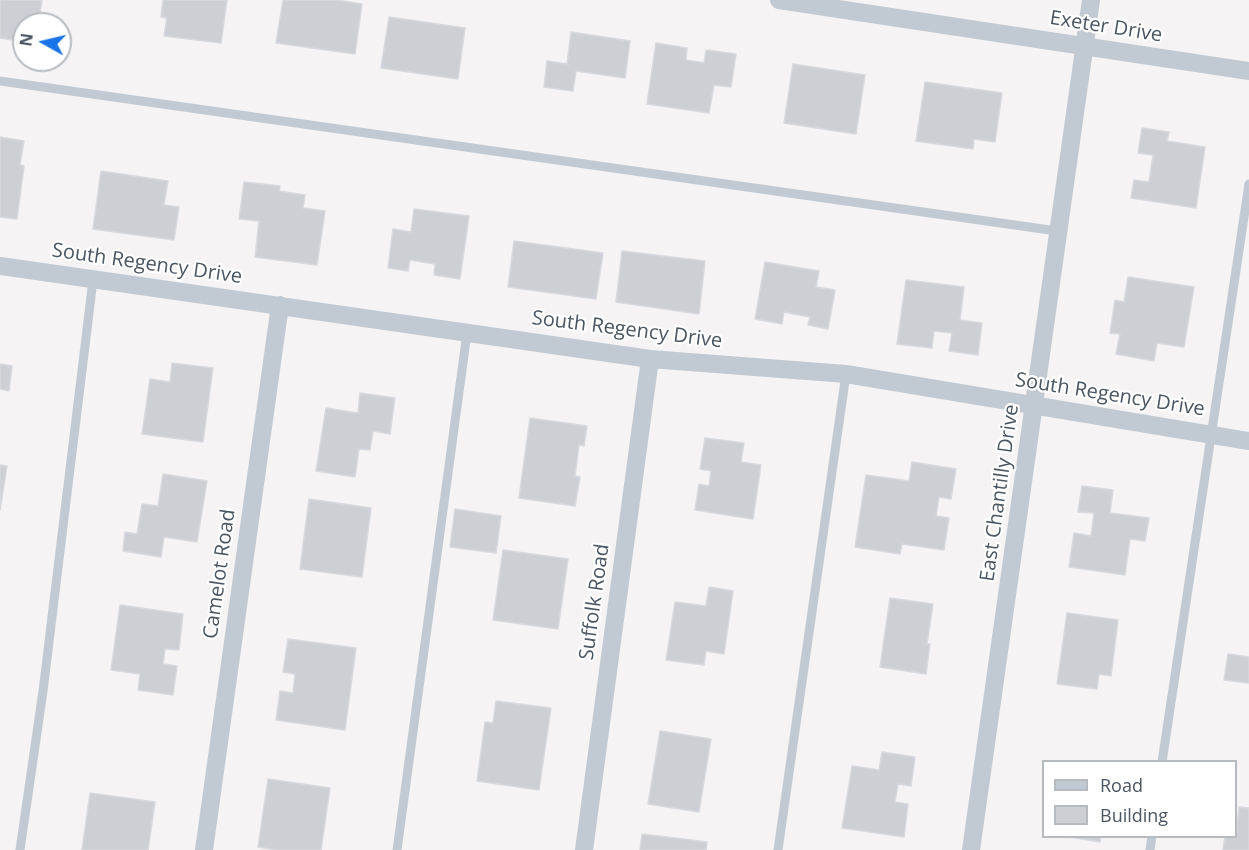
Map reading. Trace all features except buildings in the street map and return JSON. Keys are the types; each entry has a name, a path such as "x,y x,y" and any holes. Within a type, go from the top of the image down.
{"street":[{"name":"Exeter Drive","path":"779,0 1249,71"},
{"name":"East Chantilly Drive","path":"972,850 1091,0"},
{"name":"South Regency Drive","path":"0,266 650,359 846,374 1249,441"},
{"name":"Camelot Road","path":"204,850 280,305"},
{"name":"Suffolk Road","path":"584,850 650,359"}],"lane":[{"path":"0,81 1057,231"},
{"path":"1162,760 1249,184"},
{"path":"20,850 44,691 93,280"},
{"path":"397,850 467,333"},
{"path":"778,850 846,374"}]}
